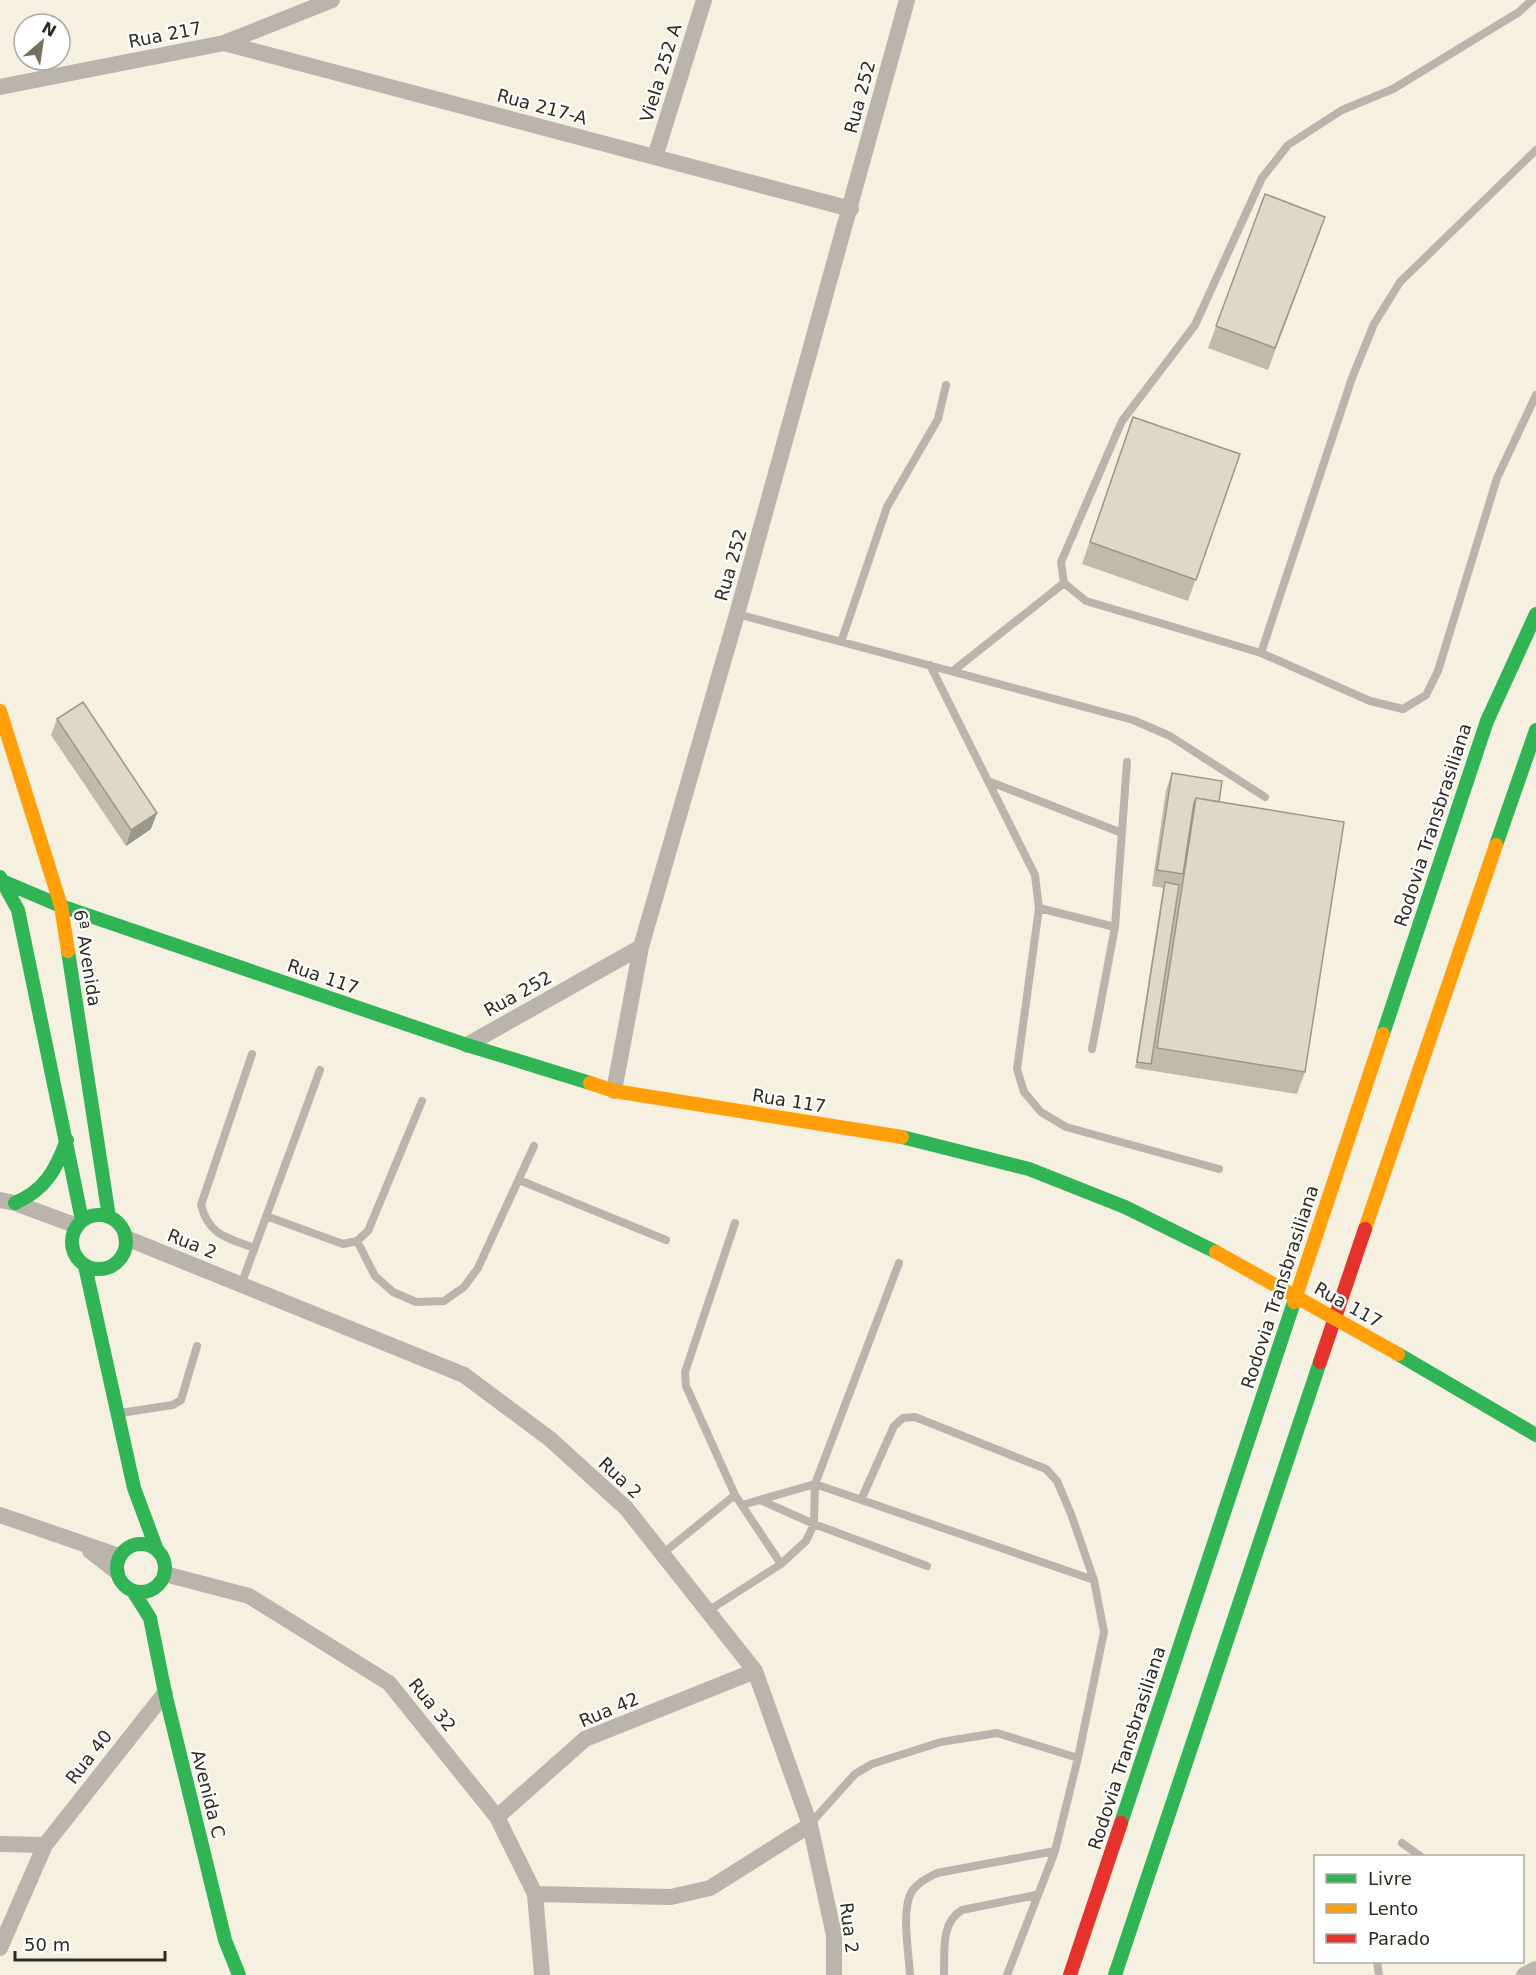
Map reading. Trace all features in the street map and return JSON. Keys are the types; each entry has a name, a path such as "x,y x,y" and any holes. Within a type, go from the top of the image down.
{"main road":[{"name":"Rodovia Transbrasiliana","path":"1070,1975 1487,721 1536,614"},
{"name":"6ª Avenida","path":"0,711 61,906 109,1217"},
{"path":"1115,1975 1431,1029 1536,730"},
{"name":"Rua 117","path":"1,879 61,906 467,1045 614,1091 897,1136 1029,1170 1125,1207 1216,1252 1398,1354 1536,1435"},
{"path":"1,879 18,910 67,1139 79,1223 71,1239 73,1253 85,1266 134,1488 157,1550 165,1561 160,1581 145,1593 133,1592 120,1580 134,1488"},
{"path":"18,910 61,906"},
{"path":"8,1201 33,1196 55,1173 67,1139"},
{"path":"79,1223 95,1215 109,1217 117,1222 126,1238 124,1255 107,1278 96,1310"},
{"path":"85,1266 98,1270 107,1278"},
{"path":"126,1546 140,1544 157,1550"},
{"name":"Avenida C","path":"150,1618 160,1581"},
{"name":"Avenida C","path":"133,1592 150,1618 165,1694 225,1940 239,1975"}],"street":[{"name":"Rua 217","path":"0,87 224,43 332,0"},
{"name":"Viela 252 A","path":"655,157 704,0"},
{"name":"Rua 252","path":"467,1045 641,947 737,614 907,0"},
{"name":"Rua 217-A","path":"224,43 850,209"},
{"path":"614,1091 641,947"},
{"path":"8,1201 79,1223"},
{"name":"Rua 2","path":"126,1238 464,1375 550,1439 626,1508 755,1671 810,1825 834,1935 834,1975"},
{"path":"0,1515 82,1545 126,1546"},
{"name":"Rua 32","path":"160,1581 249,1596 389,1683 497,1817 535,1894 542,1975"},
{"name":"Rua 42","path":"497,1817 585,1739 755,1671"},
{"name":"Rua 40","path":"0,1948 45,1845 165,1694"},
{"path":"535,1894 671,1897 710,1888 810,1825"},
{"path":"0,1844 45,1845"},
{"path":"1524,1975 1536,1969"}],"lane":[{"path":"1532,0 1519,12 1393,89 1342,110 1288,145 1262,178 1195,325 1122,421 1061,562 1064,583 1086,601 1261,653 1371,701 1403,708 1426,695 1437,671 1497,478 1536,395"},
{"path":"1261,653 1352,378 1374,324 1400,282 1536,150"},
{"path":"841,642 887,507 938,419 946,385"},
{"path":"953,671 1064,583"},
{"path":"737,614 1133,720 1170,736 1265,797"},
{"path":"930,665 1035,875 1039,908 1017,1069 1024,1092 1041,1112 1066,1127 1219,1169"},
{"path":"1092,1049 1115,927 1127,762"},
{"path":"988,781 1122,833"},
{"path":"1039,908 1115,927"},
{"path":"252,1054 201,1205 206,1222 218,1233 254,1248"},
{"path":"241,1285 320,1070"},
{"path":"266,1216 343,1244 357,1241 368,1231 422,1101"},
{"path":"357,1241 375,1276 393,1292 416,1302 444,1301 464,1287 478,1268 534,1146"},
{"path":"519,1180 666,1240"},
{"path":"735,1223 685,1372 686,1386 735,1494 781,1564"},
{"path":"708,1611 781,1564 806,1541 814,1524 815,1484 899,1263"},
{"path":"116,1414 173,1405 181,1400 197,1347"},
{"path":"861,1500 894,1426 903,1418 915,1417 1046,1469 1057,1481 1094,1580 1104,1632 1078,1758 1054,1851 1007,1975"},
{"path":"742,1505 815,1484 1094,1580"},
{"path":"662,1554 735,1494"},
{"path":"760,1500 814,1524 927,1566"},
{"path":"810,1825 855,1774 872,1764 941,1742 997,1733 1078,1758"},
{"path":"1402,1843 1417,1855"},
{"path":"910,1975 907,1909 911,1892 923,1880 937,1873 1054,1851"},
{"path":"944,1975 946,1931 953,1915 962,1910 1036,1895"}],"building":[{"path":"1265,194 1325,217 1275,348 1216,326"},
{"path":"1133,417 1240,454 1196,580 1090,542"},
{"path":"83,702 157,813 131,830 57,719"},
{"path":"1172,773 1222,781 1219,802 1196,798 1183,874 1157,870"},
{"path":"1196,798 1344,822 1305,1072 1157,1048"},
{"path":"1165,882 1179,885 1151,1064 1137,1062"}],"traffic: fast":[{"path":"1383,1034 1487,721 1536,614"},
{"path":"1496,845 1536,730"},
{"path":"0,877 18,910 82,1220"},
{"path":"2,881 61,906 467,1045 590,1083"},
{"path":"68,951 109,1217"},
{"path":"902,1137 1029,1169 1125,1207 1216,1252"},
{"path":"15,1203 34,1192 48,1178 67,1140"},
{"path":"99,1215 109,1217 118,1223 124,1232 126,1242 124,1252 118,1261 109,1267 99,1269 89,1267 80,1261 74,1252 72,1242 74,1232 80,1223 89,1217 99,1215"},
{"path":"85,1266 134,1488 157,1550"},
{"path":"1121,1823 1294,1302"},
{"path":"1398,1354 1536,1435"},
{"path":"1115,1975 1320,1362"},
{"path":"136,1544 146,1544 158,1551 165,1563 165,1568 165,1573 158,1585 146,1592 136,1592 121,1581 117,1573 117,1563 128,1548 136,1544"},
{"path":"133,1591 150,1618 165,1693 225,1940 239,1975"}],"traffic: slow":[{"path":"0,711 61,906 68,951"},
{"path":"1365,1229 1496,845"},
{"path":"1294,1302 1383,1034"},
{"path":"590,1083 614,1091 902,1137"},
{"path":"1216,1252 1398,1354"}],"traffic: jam":[{"path":"1320,1362 1365,1229"},
{"path":"1070,1975 1121,1823"}]}
